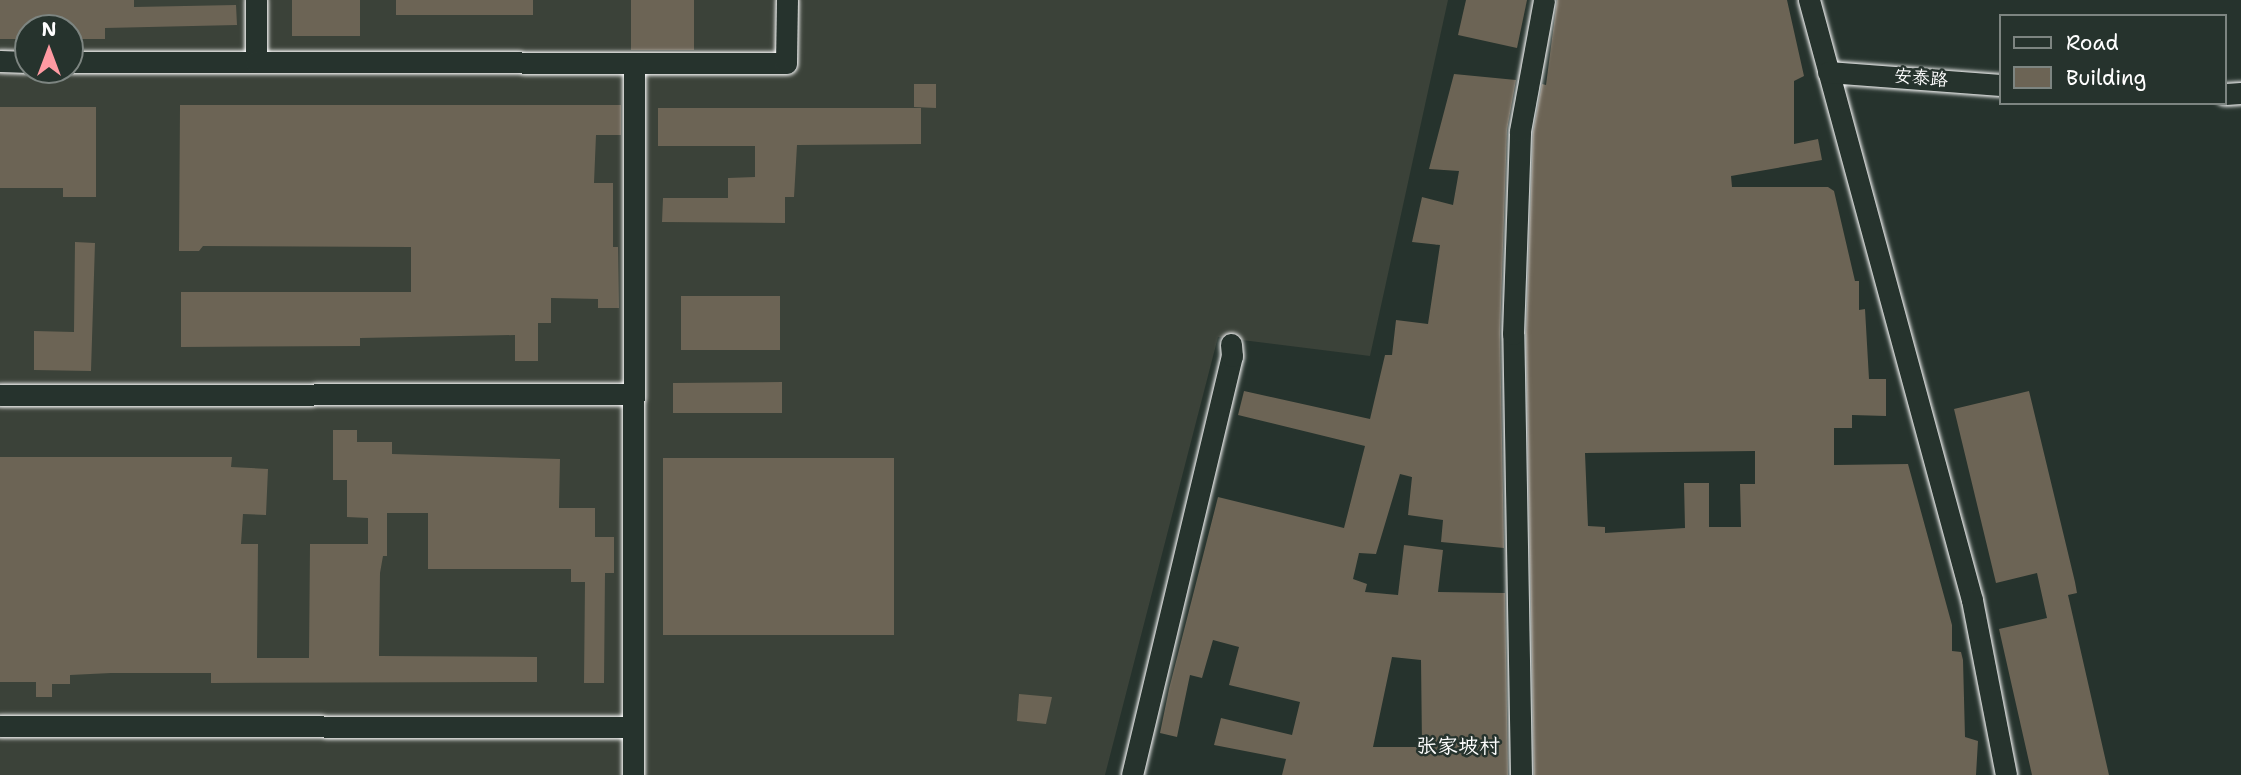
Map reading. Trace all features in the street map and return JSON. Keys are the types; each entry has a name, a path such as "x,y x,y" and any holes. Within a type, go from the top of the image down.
{"street":[{"path":"256,0 256,62"},
{"path":"84,62 786,64 787,0"},
{"path":"1521,775 1513,334 1520,131 1544,0"},
{"path":"1809,0 1835,72 1972,600 2006,775"},
{"path":"633,775 634,63"},
{"name":"安泰路","path":"1835,72 2000,86"},
{"path":"1132,775 1232,356 1231,344"},
{"path":"0,395 633,394"},
{"path":"0,726 633,727"}],"shaded area":[{"path":"0,0 1448,0 1370,356 1218,337 1105,775 0,775"}],"building":[{"path":"0,0 134,0 134,7 236,5 237,25 105,28 105,39 84,39 84,14 14,14 14,39 0,39"},
{"path":"292,0 360,0 360,36 292,36"},
{"path":"396,0 533,0 533,15 396,15"},
{"path":"631,0 694,0 694,50 631,50"},
{"path":"1466,0 1527,0 1517,48 1458,35"},
{"path":"1557,0 1787,0 1804,76 1794,81 1794,144 1818,139 1822,160 1731,176 1732,187 1828,187 1834,191 1855,281 1859,281 1859,310 1865,309 1869,379 1886,379 1886,416 1852,415 1852,428 1834,428 1834,465 1908,464 1952,625 1952,651 1961,652 1963,660 1965,737 1978,741 1976,775 1534,775 1526,334 1533,132 1542,84 1546,85","holes":["1755,451 1755,484 1740,484 1741,527 1709,527 1709,483 1684,483 1685,528 1605,533 1605,527 1588,526 1585,453"]},
{"path":"1454,74 1516,80 1507,130 1500,334 1504,548 1441,542 1443,520 1408,515 1412,477 1400,474 1376,554 1359,553 1353,579 1367,584 1365,592 1398,595 1404,545 1443,550 1438,592 1505,593 1508,775 1282,775 1286,759 1214,745 1221,718 1292,735 1300,702 1229,685 1239,647 1213,640 1202,678 1190,675 1177,737 1160,733 1218,497 1344,528 1365,446 1238,415 1244,391 1370,419 1385,355 1392,355 1396,320 1428,324 1440,245 1412,242 1422,197 1453,205 1459,171 1429,169","holes":["1392,657 1421,660 1422,747 1373,747"]},
{"path":"914,84 936,84 936,108 914,107"},
{"path":"180,105 621,105 621,135 596,135 594,183 613,183 613,247 618,247 619,308 598,308 598,299 551,298 551,323 538,323 538,361 515,361 515,335 360,338 360,346 181,347 181,292 411,292 411,247 203,246 199,251 179,251"},
{"path":"0,107 96,107 96,197 63,197 63,188 0,188"},
{"path":"658,108 921,108 921,144 797,145 794,197 785,197 785,223 662,222 663,198 728,198 728,178 755,177 755,146 658,146"},
{"path":"75,242 95,243 91,371 34,370 34,331 74,332"},
{"path":"681,296 780,296 780,350 681,350"},
{"path":"782,382 782,413 673,413 673,383"},
{"path":"2029,391 2075,582 2077,593 2068,595 2109,775 2032,775 1999,629 2047,618 2037,573 1996,583 1954,409"},
{"path":"333,430 357,430 357,442 392,442 392,454 560,459 559,508 595,508 595,537 614,537 614,573 605,573 604,683 584,683 585,582 571,582 571,569 428,569 428,513 387,513 387,556 383,556 380,573 379,656 537,657 537,682 211,683 211,673 111,673 70,675 70,684 52,684 52,697 36,697 36,682 0,682 0,457 232,457 231,467 268,469 266,515 243,514 241,544 258,544 257,658 309,658 310,544 368,544 368,518 347,517 347,480 333,480"},
{"path":"663,458 894,458 894,635 663,635"},
{"path":"1019,694 1052,697 1046,724 1017,721"}],"district":[{"name":"张家坡村","path":"1458,746"}]}
